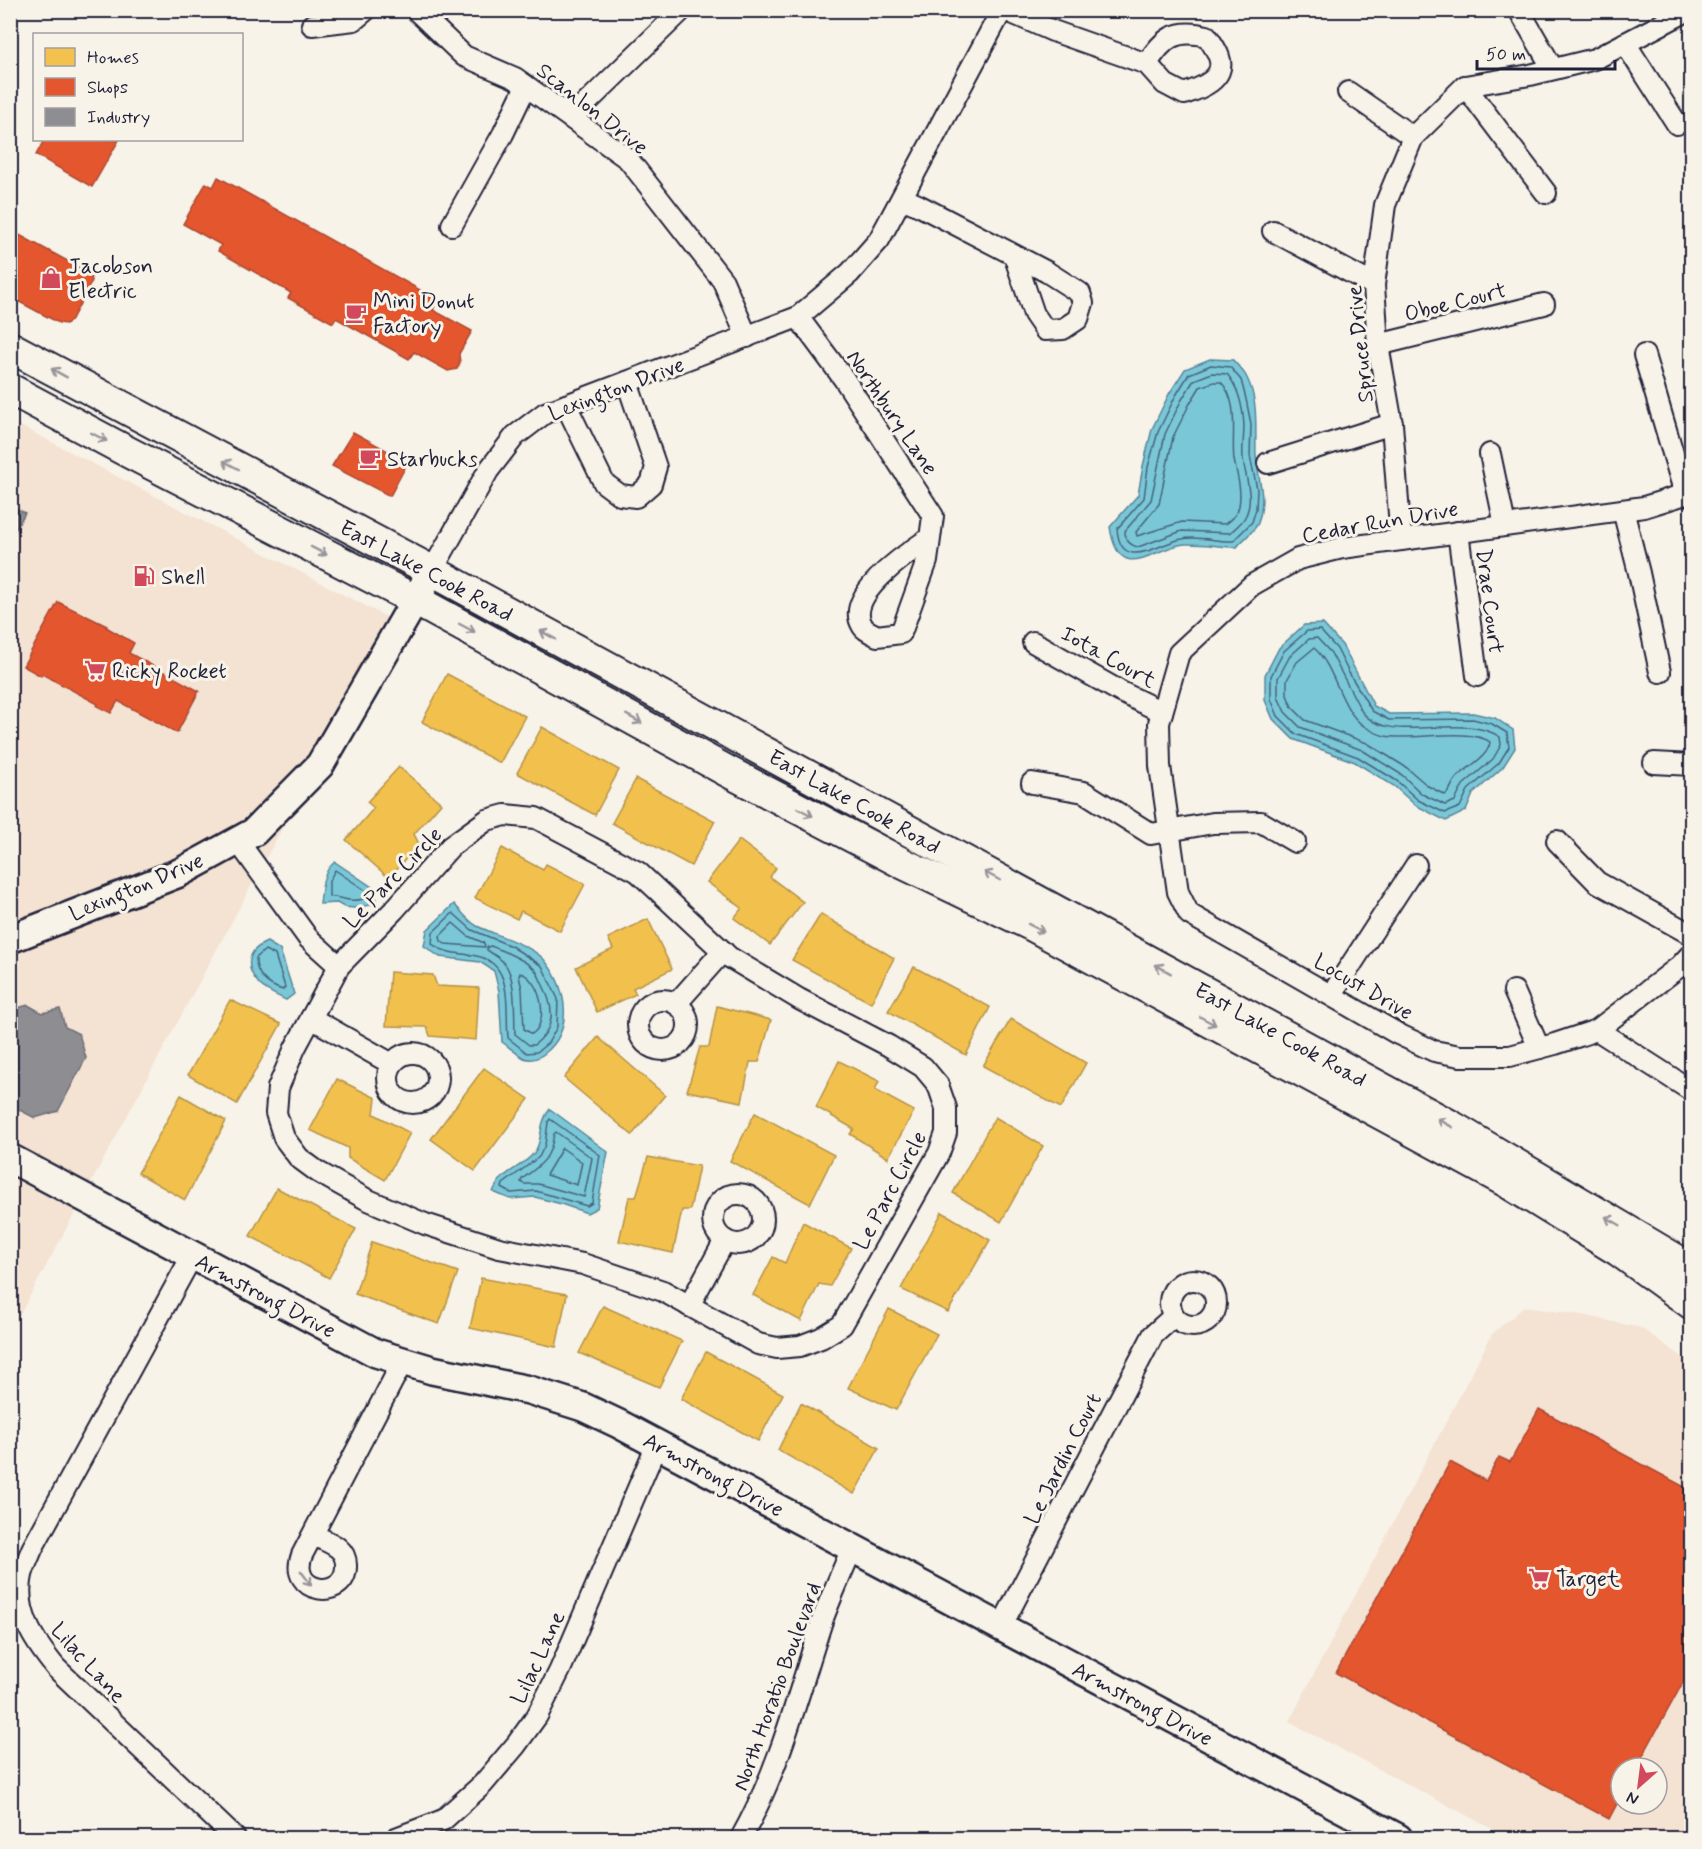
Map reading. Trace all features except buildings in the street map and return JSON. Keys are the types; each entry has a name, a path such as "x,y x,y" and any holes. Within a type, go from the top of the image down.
{"main road":[{"name":"East Lake Cook Road","path":"10,347 432,571 1453,1127 1692,1269"},
{"name":"East Lake Cook Road","path":"10,389 415,600 727,771 904,864 1033,926 1505,1181 1619,1251 1692,1304"}],"street":[{"path":"312,25 354,20 366,10"},
{"name":"Scanlon Drive","path":"416,10 464,56 515,78 628,159 723,281 747,337"},
{"path":"571,118 682,10"},
{"path":"1004,10 1053,31 1147,64"},
{"name":"Lexington Drive","path":"10,939 179,873 254,832 320,765 488,471 515,436 544,413 798,318 850,273 879,240 1004,10"},
{"path":"1519,10 1553,69"},
{"path":"1546,193 1465,86 1553,69 1595,58 1689,10"},
{"path":"1625,43 1677,124"},
{"path":"452,225 503,134 526,86"},
{"name":"Spruce Drive","path":"1401,540 1392,424 1378,345 1374,285 1385,205 1413,137 1465,86"},
{"path":"1348,92 1413,137"},
{"path":"902,198 1014,255"},
{"path":"1273,231 1374,285"},
{"name":"Oboe Court","path":"1378,345 1544,304"},
{"name":"Northbury Lane","path":"798,318 844,380 933,516 927,561 901,633 877,636 862,627 859,616 861,604 873,585 898,559 930,538"},
{"path":"1644,355 1688,493"},
{"path":"566,405 604,483 620,495 636,497 651,484 656,467 627,382"},
{"path":"1268,463 1392,424"},
{"path":"1490,454 1505,525"},
{"name":"Cedar Run Drive","path":"1160,718 1179,653 1252,585 1298,559 1342,548 1644,507 1688,493"},
{"path":"1623,510 1660,672"},
{"name":"Drae Court","path":"1458,532 1477,676"},
{"name":"Iota Court","path":"1033,642 1121,692 1160,718"},
{"name":"Locust Drive","path":"1160,718 1160,766 1178,892 1189,914 1332,994 1398,1034 1434,1051 1460,1056 1510,1056 1597,1030 1680,966 1692,953"},
{"path":"1654,763 1692,765"},
{"path":"1032,783 1084,792 1151,834 1214,823 1261,822 1295,842"},
{"name":"Le Parc Circle","path":"505,815 536,818 638,872 723,951 729,957 799,999 889,1046 923,1067 938,1085 946,1108 946,1133 939,1153 843,1325 821,1338 800,1346 777,1348 758,1344 663,1291 583,1264 500,1248 425,1224 366,1199 308,1166 284,1138 276,1113 278,1088 295,1048 339,966 394,910 451,846 487,820 505,815"},
{"path":"237,840 308,938 339,966"},
{"path":"1557,841 1597,882 1692,935"},
{"path":"1332,994 1416,865"},
{"path":"676,1004 723,951"},
{"path":"1514,991 1539,1048"},
{"path":"311,1018 392,1064"},
{"path":"1597,1030 1692,1091"},
{"name":"Armstrong Drive","path":"10,1158 376,1353 432,1370 529,1390 583,1407 657,1444 1398,1839"},
{"path":"689,1306 725,1240"},
{"name":"Lilac Lane","path":"192,1256 32,1549 22,1575 21,1601 26,1623 36,1644 56,1668 234,1839"},
{"name":"Le Jardin Court","path":"1001,1627 1153,1335 1173,1317"},
{"path":"313,1535 403,1361"},
{"name":"Lilac Lane","path":"396,1839 443,1820 483,1784 537,1716 560,1670 657,1444"},
{"name":"North Horatio Boulevard","path":"741,1839 764,1796 779,1759 822,1622 852,1548"}],"shaded area":[{"path":"11,421 394,621 11,1331"},
{"name":"Target","path":"1524,1307 1582,1315 1641,1328 1691,1363 1691,1838 1510,1838 1289,1722 1492,1334"}],"water":[{"path":"1210,359 1233,360 1244,373 1251,387 1255,406 1256,455 1262,497 1258,523 1237,547 1185,544 1150,556 1129,560 1121,555 1114,545 1110,527 1138,495 1152,429 1169,394 1185,369"},
{"path":"1323,624 1342,645 1374,706 1389,714 1473,713 1495,718 1513,730 1515,748 1503,767 1473,794 1466,811 1446,821 1415,805 1394,786 1355,762 1293,739 1273,719 1265,700 1265,675 1279,648 1304,625"},
{"path":"335,862 375,889 376,904 354,908 344,907 337,903 320,904 325,875"},
{"path":"454,904 477,926 514,941 541,956 553,973 563,997 564,1021 554,1044 540,1056 533,1059 524,1058 502,1042 499,991 494,971 480,962 440,957 424,946 427,930"},
{"path":"267,942 280,950 294,994 286,1000 263,987 255,979 250,967 251,955"},
{"path":"550,1109 608,1152 597,1208 587,1213 535,1197 510,1199 493,1192 506,1174 534,1153 539,1143 543,1121"}],"place":[{"name":"Jacobson Electric","path":"51,278"},
{"name":"Mini Donut Factory","path":"356,313"},
{"name":"Starbucks","path":"370,458"},
{"name":"Shell","path":"144,576"},
{"name":"Ricky Rocket","path":"95,670"},
{"name":"Target","path":"1539,1578"}]}
